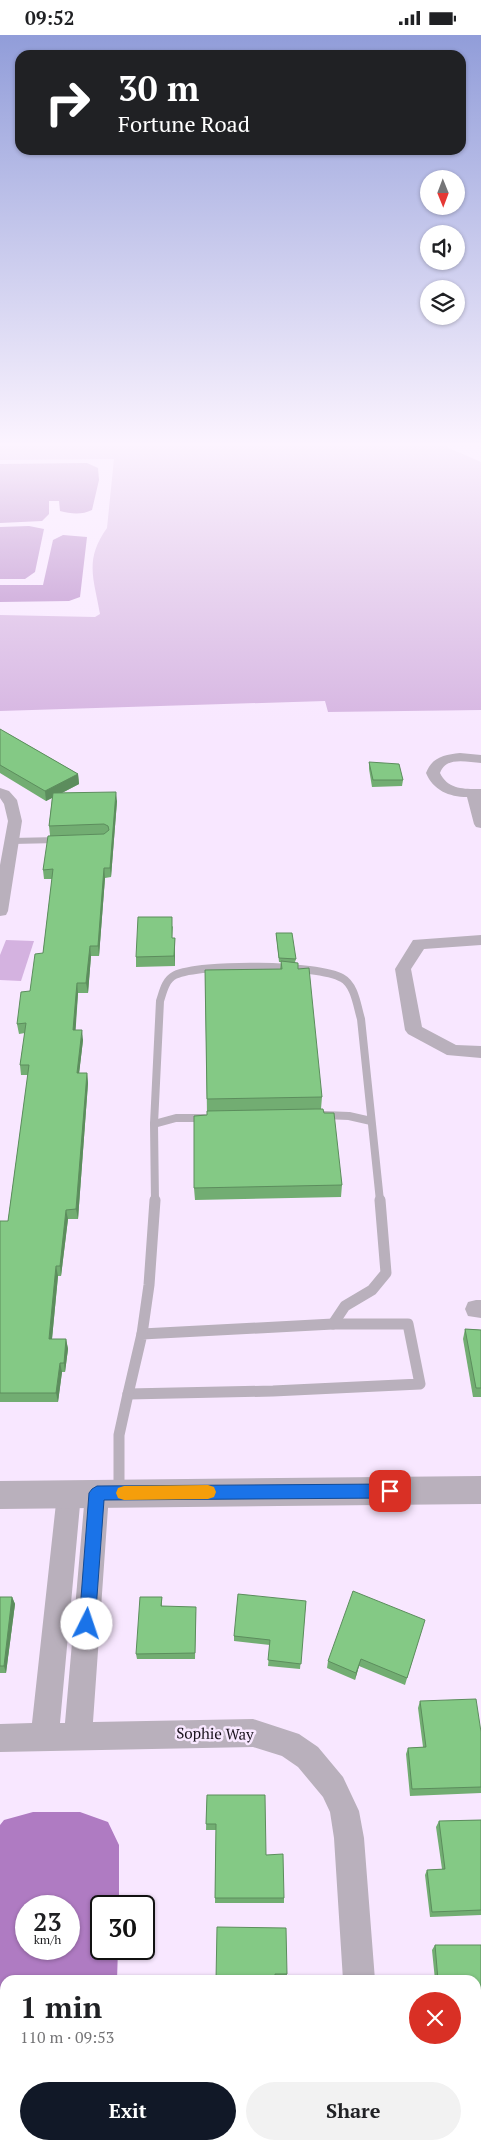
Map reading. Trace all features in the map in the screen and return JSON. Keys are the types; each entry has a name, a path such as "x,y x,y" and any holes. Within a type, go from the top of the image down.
{"street":[{"path":"481,759 460,756 449,757 434,766 432,772 434,779 449,790 477,793 481,824"},
{"path":"0,792 5,794 14,807 16,821 3,880 0,911"},
{"path":"481,940 420,944 403,969 414,1030 453,1051 481,1052"},
{"path":"0,1495 481,1490"},
{"path":"78,1736 95,1494"},
{"path":"45,1737 95,1494"},
{"name":"Sophie Way","path":"0,1738 253,1733 289,1744 308,1757 323,1773 333,1787 344,1811 349,1839 359,1975"}],"lane":[{"path":"12,841 68,840"},
{"path":"95,1494 119,1435 142,1334 149,1285 155,1207 154,1124 160,1001 165,985 175,975 201,970 275,968 324,971 344,978 353,993 361,1019 385,1246 386,1273 372,1290 344,1306 333,1324"},
{"path":"314,1115 349,1116 371,1121"},
{"path":"154,1124 176,1118 211,1118"},
{"path":"128,1393 273,1391 420,1384 408,1324 333,1324 142,1334"}],"shaded area":[{"path":"0,544 41,544 35,572 25,579 0,579"},
{"path":"52,544 86,544 80,597 69,601 0,602 0,585 43,585"},
{"path":"98,544 481,544 481,710 328,712 325,701 0,711 0,615 95,617 100,614 93,570 95,550"},
{"path":"6,940 34,941 21,981 0,980 0,955"},
{"path":"33,1812 80,1812 108,1822 119,1845 119,1895 90,1895 90,1960 118,1960 117,1975 0,1975 0,1825 4,1820"}],"building":[{"path":"0,729 78,774 45,791 0,765"},
{"path":"369,762 399,764 403,780 373,780"},
{"path":"116,792 110,868 104,868 98,946 90,946 86,983 77,983 73,1030 82,1030 77,1073 87,1073 76,1209 66,1210 60,1266 56,1266 49,1339 66,1339 64,1363 60,1363 56,1393 0,1393 0,1221 8,1221 29,1065 20,1065 26,1023 17,1024 21,992 30,991 35,954 43,953 53,869 43,870 48,836 104,834 109,830 108,826 104,824 49,826 53,793"},
{"path":"138,917 172,917 172,938 175,938 174,956 136,957"},
{"path":"276,933 292,933 296,959 279,958"},
{"path":"281,961 298,963 298,969 309,968 322,1097 207,1099 205,970 282,969"},
{"path":"323,1109 324,1113 334,1113 342,1185 194,1188 194,1116 207,1115 207,1111"},
{"path":"465,1329 481,1330 481,1388 476,1388"},
{"path":"353,1591 425,1620 407,1678 361,1659 356,1673 328,1661"},
{"path":"238,1594 306,1601 301,1664 268,1660 270,1640 234,1636"},
{"path":"0,1597 12,1597 4,1666 0,1666"},
{"path":"140,1597 162,1597 161,1606 196,1607 195,1653 136,1654"},
{"path":"476,1699 481,1732 481,1787 412,1789 408,1748 426,1747 420,1701"},
{"path":"207,1795 265,1795 266,1855 283,1854 284,1898 215,1898 216,1824 206,1824"},
{"path":"481,1820 481,1910 432,1912 427,1870 445,1869 439,1821"},
{"path":"217,1927 286,1928 287,1974 216,1975"},
{"path":"435,1945 481,1945 481,1975 438,1975"}],"slow traffic":[{"path":"124,1493 208,1492"}],"route":[{"path":"87,1624 97,1493 390,1491"}]}
